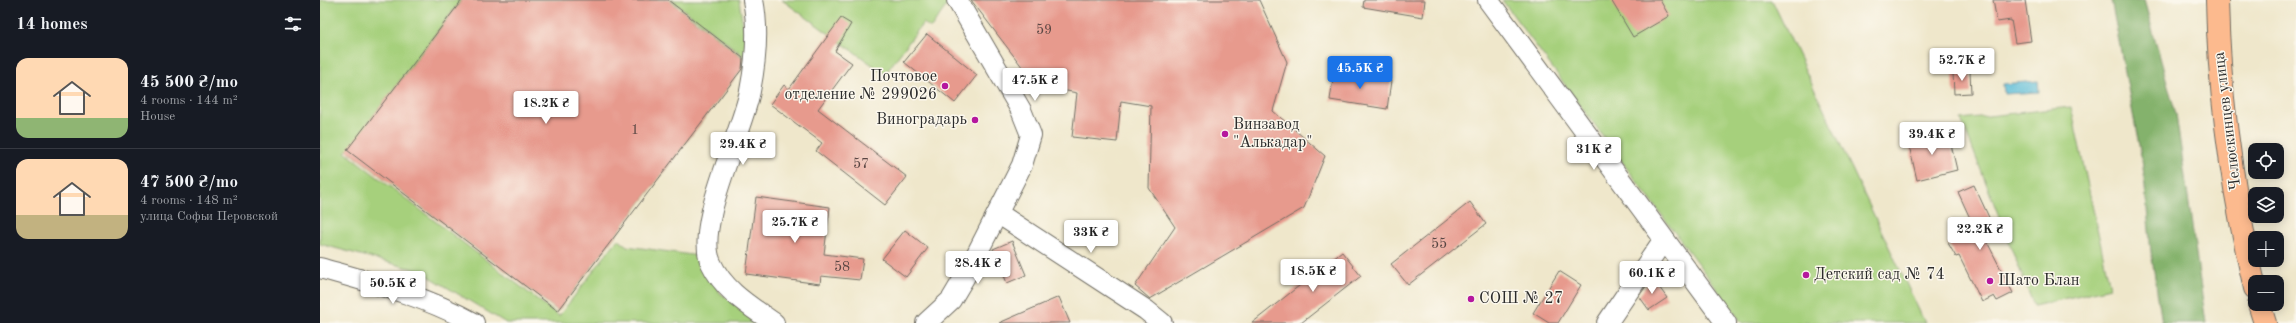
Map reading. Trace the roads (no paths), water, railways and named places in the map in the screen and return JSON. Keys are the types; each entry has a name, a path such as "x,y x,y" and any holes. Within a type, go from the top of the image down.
{"main road":[{"name":"Челюскинцев улица","path":"2218,0 2218,48 2232,169 2252,275"},
{"path":"2262,311 2265,323"}],"street":[{"path":"753,0 756,15 757,45 750,91 731,149 707,232 708,253 724,283 738,297 774,323"},
{"path":"926,323 951,300 999,214 1022,165 1031,135 1021,110 957,0"},
{"path":"1488,0 1726,323"},
{"path":"999,214 1146,310 1162,323"},
{"path":"1608,323 1664,239"},
{"path":"320,268 413,294 451,310 474,323"}],"water":[{"path":"2038,81 2039,92 2004,94 2003,84"}],"place":[{"name":"Почтовое отделение № 299026","path":"945,86"},
{"name":"Виноградарь","path":"975,120"},
{"name":"Винзавод \"Алькадар\"","path":"1225,134"},
{"name":"Детский сад № 74","path":"1806,275"},
{"name":"Шато Блан","path":"1990,281"},
{"name":"СОШ № 27","path":"1471,299"}]}
